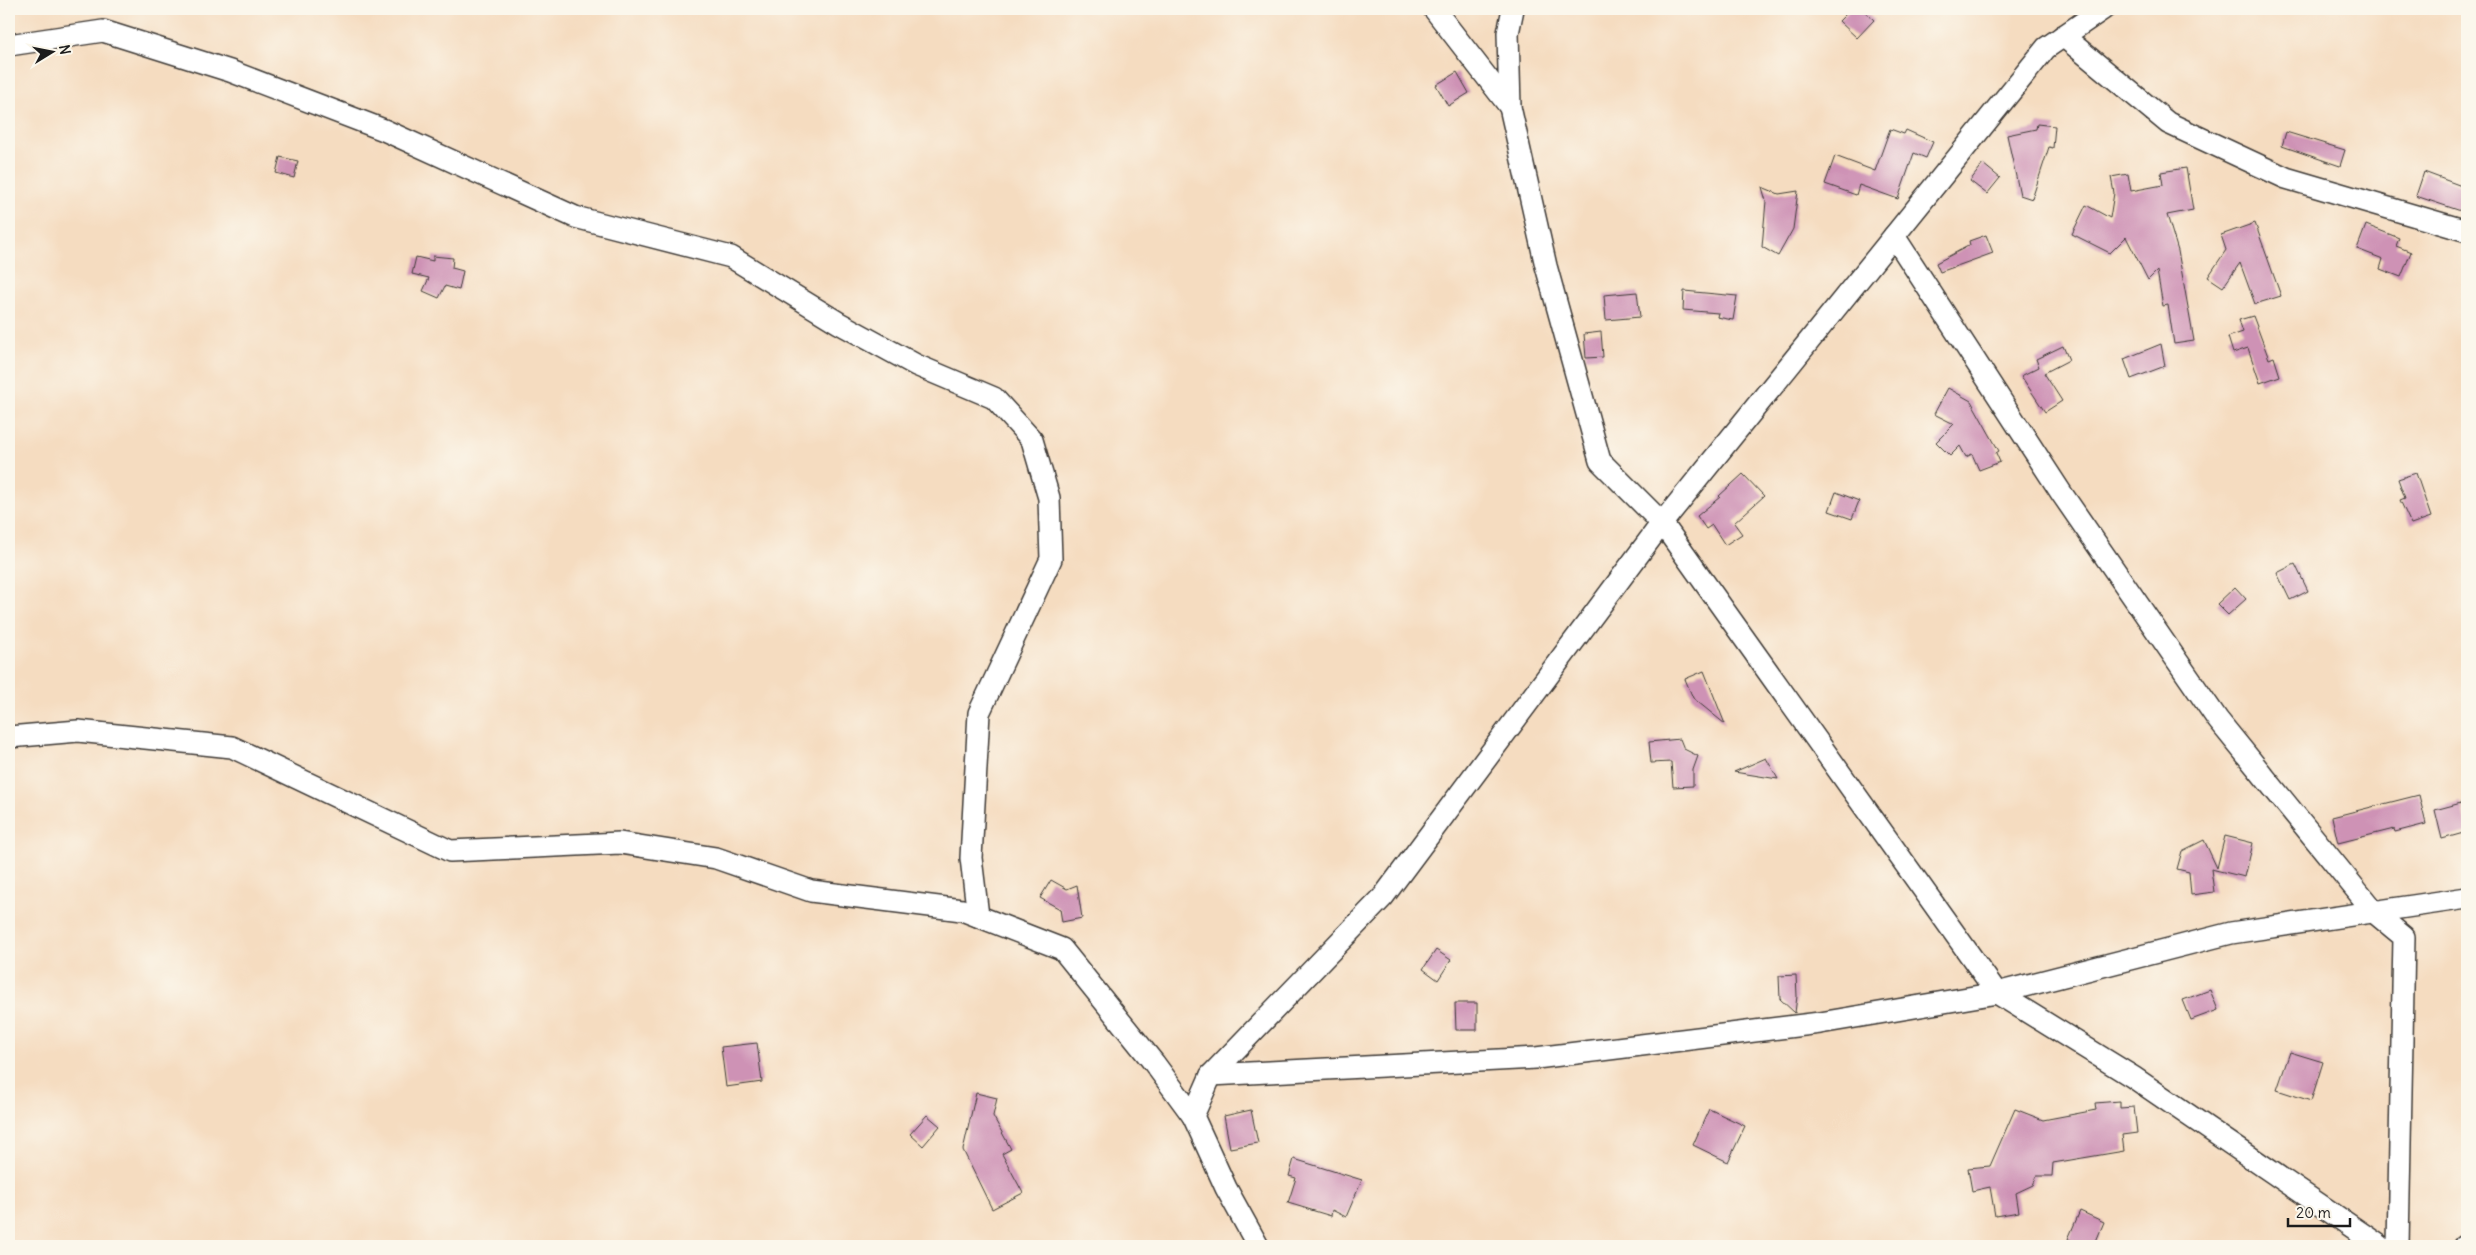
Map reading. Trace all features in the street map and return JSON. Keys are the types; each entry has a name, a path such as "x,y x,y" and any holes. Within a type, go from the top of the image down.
{"street":[{"path":"1434,9 1510,107"},
{"path":"1513,9 1508,33 1510,107 1546,266 1600,461 1662,523 1997,993 2134,1077 2380,1246"},
{"path":"1193,1116 1211,1074 1383,898 1662,523 2046,48 2103,9"},
{"path":"9,45 103,31 230,71 384,130 575,217 731,256 838,323 916,365 994,398 1032,440 1049,498 1051,559 979,712 970,858 978,916"},
{"path":"2063,36 2168,124 2286,178 2467,231"},
{"path":"1894,236 2062,494 2218,720 2375,913 2404,938 2398,1246"},
{"path":"9,737 78,731 232,747 450,851 620,843 716,858 812,891 962,910 1062,949 1154,1063 1193,1116 1226,1188 1258,1246"},
{"path":"1211,1074 1536,1058 1820,1023 1997,993 2231,933 2467,898"}],"building":[{"path":"1851,9 1862,9 1874,20 1857,38 1839,21"},
{"path":"1457,72 1469,93 1448,106 1436,85"},
{"path":"2037,124 2055,126 2053,148 2049,147 2032,199 2020,195 2007,135 2036,129"},
{"path":"1890,129 1904,134 1906,130 1933,142 1926,158 1914,153 1898,199 1859,185 1856,195 1825,184 1835,156 1875,171"},
{"path":"2286,132 2345,150 2340,166 2282,146"},
{"path":"280,157 298,161 294,178 276,173"},
{"path":"1983,164 2000,178 1987,194 1970,181"},
{"path":"2186,168 2193,210 2167,215 2178,251 2194,341 2174,344 2168,305 2163,306 2157,271 2148,280 2126,237 2110,253 2072,234 2086,205 2110,218 2114,193 2111,177 2128,174 2131,191 2163,185 2161,172"},
{"path":"2424,172 2467,188 2467,202 2464,212 2416,196"},
{"path":"1762,187 1779,194 1798,191 1793,229 1778,256 1762,247 1766,201"},
{"path":"2255,223 2281,296 2255,304 2240,263 2223,287 2208,277 2226,250 2221,235"},
{"path":"2366,225 2399,238 2396,246 2411,252 2401,277 2380,269 2383,259 2357,249"},
{"path":"1986,235 1993,253 1940,272 1936,263 1970,245 1969,241"},
{"path":"433,256 453,258 452,268 463,271 459,290 445,286 439,298 423,291 429,278 412,274 416,257 433,261"},
{"path":"1684,291 1737,296 1733,320 1717,317 1718,313 1683,310"},
{"path":"1637,292 1640,317 1606,320 1604,295"},
{"path":"2253,316 2269,359 2274,357 2280,376 2260,383 2248,348 2233,353 2228,337 2243,332 2239,320"},
{"path":"1601,332 1603,357 1586,358 1584,334"},
{"path":"2161,344 2165,366 2131,379 2124,359"},
{"path":"2063,346 2069,360 2044,373 2062,401 2045,412 2021,376 2039,367 2036,359"},
{"path":"1948,388 1971,401 1999,451 1996,453 2000,462 1979,470 1972,454 1966,457 1960,446 1950,456 1936,442 1954,424 1934,414"},
{"path":"2416,473 2431,517 2411,524 2400,500 2405,498 2398,479"},
{"path":"1743,474 1764,496 1734,523 1742,534 1725,545 1712,525 1706,529 1697,516"},
{"path":"1836,492 1859,501 1852,519 1829,511"},
{"path":"2295,564 2308,591 2290,600 2277,573"},
{"path":"2235,587 2246,599 2228,615 2217,604"},
{"path":"1704,671 1725,724 1693,698 1685,679"},
{"path":"1680,739 1684,749 1698,756 1693,770 1693,786 1673,787 1671,762 1651,763 1649,742"},
{"path":"1766,758 1778,779 1734,772"},
{"path":"2419,795 2426,824 2395,832 2394,829 2338,843 2332,817"},
{"path":"2461,803 2467,832 2442,839 2435,810"},
{"path":"2225,836 2253,843 2245,877 2211,869 2214,892 2191,895 2189,872 2177,869 2182,851 2204,840 2217,868"},
{"path":"1051,880 1067,889 1077,885 1082,918 1062,922 1060,909 1040,898"},
{"path":"1436,950 1451,960 1438,980 1423,969"},
{"path":"1796,975 1797,996 1795,1013 1780,999 1779,976"},
{"path":"2210,990 2218,1010 2191,1020 2183,1000"},
{"path":"1455,1003 1477,1003 1477,1030 1456,1030"},
{"path":"757,1043 762,1082 726,1087 721,1047"},
{"path":"2290,1052 2323,1062 2311,1101 2277,1090"},
{"path":"976,1093 997,1098 993,1116 1011,1149 1002,1154 1023,1193 992,1209 963,1150"},
{"path":"2120,1101 2120,1108 2134,1107 2137,1133 2122,1135 2124,1151 2053,1163 2052,1176 2037,1176 2033,1185 2016,1193 2019,1212 1995,1216 1990,1187 1972,1191 1968,1168 1990,1166 2015,1109 2043,1120 2096,1110 2095,1103"},
{"path":"1709,1109 1745,1126 1728,1162 1693,1145"},
{"path":"1251,1110 1258,1143 1230,1148 1224,1116"},
{"path":"927,1115 940,1126 923,1146 910,1134"},
{"path":"1294,1159 1362,1180 1346,1217 1332,1210 1331,1216 1288,1203 1296,1178 1289,1176"},
{"path":"2080,1211 2104,1222 2094,1246 2086,1246 2068,1239"}]}
